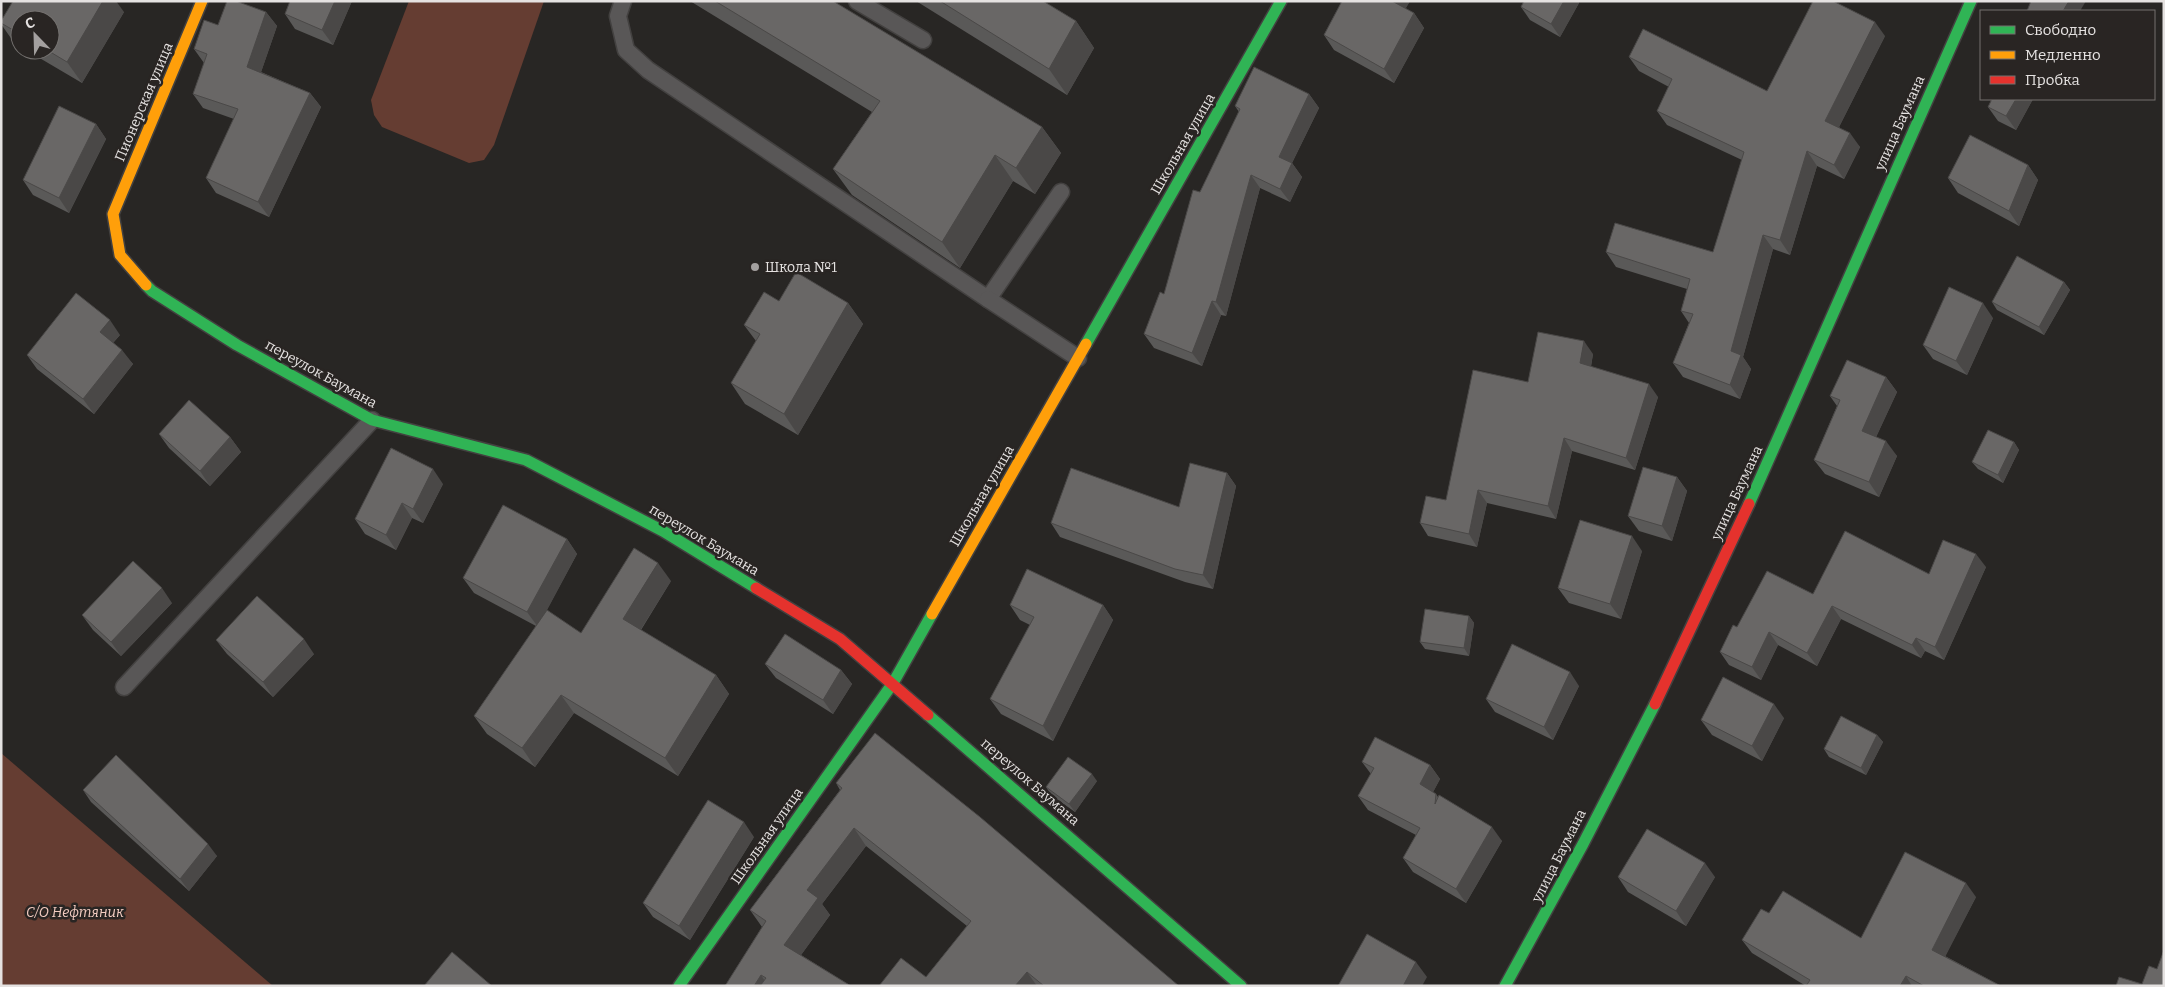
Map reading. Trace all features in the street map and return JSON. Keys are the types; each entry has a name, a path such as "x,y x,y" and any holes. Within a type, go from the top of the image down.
{"street":[{"name":"Пионерская улица","path":"114,214 202,1"},
{"name":"Школьная улица","path":"679,986 893,683 1281,1"},
{"name":"улица Баумана","path":"1505,986 1549,909 1672,668 1793,408 1904,147 1972,1"},
{"name":"переулок Баумана","path":"114,214 120,255 152,291 237,345 372,420 526,460 672,536 840,639 1241,986"}],"lane":[{"path":"623,1 618,16 626,50 648,70 1078,358"},
{"path":"857,1 923,40"},
{"path":"988,299 1061,192"},
{"path":"124,687 372,420"}],"green space":[{"path":"409,1 544,1 494,145 484,160 469,163 382,127 374,115 371,100"},
{"name":"С/О Нефтяник","path":"1,753 273,986 1,986"}],"building":[{"path":"13,1 103,1 67,62 60,58 60,10 10,10 10,28 1,23"},
{"path":"227,1 236,1 266,12 247,67 310,93 258,202 206,178 238,109 193,94 207,54 194,49 204,20 218,25"},
{"path":"290,1 335,1 322,30 285,14"},
{"path":"715,1 833,1 1042,127 1016,168 995,155 942,242 833,169 880,101"},
{"path":"940,1 1043,1 1076,21 1049,69"},
{"path":"1342,1 1392,1 1414,13 1384,69 1324,35"},
{"path":"1524,1 1564,1 1551,24 1521,7"},
{"path":"1813,1 1833,1 1875,22 1825,121 1850,133 1834,165 1807,151 1780,240 1763,235 1731,351 1741,355 1730,385 1673,363 1693,314 1681,311 1690,279 1606,252 1615,223 1713,252 1744,152 1657,111 1672,79 1629,57 1643,29 1767,91"},
{"path":"2031,1 2069,1 2064,10 2027,10"},
{"path":"1254,67 1309,94 1279,157 1292,163 1280,189 1251,175 1216,302 1212,301 1192,353 1144,334 1160,292 1164,294 1193,190 1200,192 1240,109 1235,106"},
{"path":"1992,100 2015,100 2006,116 1988,107"},
{"path":"59,106 96,124 59,198 23,180"},
{"path":"1970,135 2028,165 2009,211 1948,178"},
{"path":"2017,256 2064,282 2039,327 1992,302"},
{"path":"796,272 848,303 784,414 731,383 760,334 744,325 764,292 779,301"},
{"path":"1949,287 1983,303 1956,361 1923,345"},
{"path":"76,293 110,320 100,332 122,350 83,399 27,355"},
{"path":"1538,332 1584,341 1580,363 1649,384 1626,458 1564,438 1548,506 1478,490 1469,534 1420,523 1426,496 1446,500 1473,370 1528,382"},
{"path":"1847,360 1886,377 1862,431 1886,441 1869,482 1814,460 1840,400 1830,396"},
{"path":"189,400 230,437 200,471 159,434"},
{"path":"1988,430 2014,442 1998,475 1972,462"},
{"path":"391,448 433,469 413,509 402,503 386,535 355,519"},
{"path":"1190,463 1227,473 1203,575 1175,569 1051,523 1071,468 1179,507"},
{"path":"1643,467 1677,477 1662,526 1628,516"},
{"path":"503,505 567,539 527,612 463,578"},
{"path":"1580,520 1632,536 1610,604 1558,588"},
{"path":"1845,531 1929,574 1943,540 1976,554 1935,647 1916,638 1912,645 1832,606 1807,653 1769,632 1752,667 1720,652 1733,625 1737,627 1767,571 1813,594"},
{"path":"634,548 658,563 623,619 716,675 665,758 561,695 522,748 474,716 547,610 581,633"},
{"path":"133,561 162,588 111,642 82,615"},
{"path":"1027,569 1103,605 1043,726 990,699 1034,617 1010,605"},
{"path":"257,596 304,639 263,682 216,640"},
{"path":"1425,609 1469,616 1464,648 1420,642"},
{"path":"785,634 841,670 823,700 765,664"},
{"path":"1512,644 1570,672 1544,727 1486,699"},
{"path":"1723,677 1774,704 1752,746 1701,720"},
{"path":"1841,716 1877,735 1861,768 1824,749"},
{"path":"875,733 980,817 1179,986 1044,986 1027,972 1015,986 879,986 901,958 926,977 971,921 854,828 807,890 818,898 784,945 851,986 760,986 766,978 761,975 754,986 725,986 766,921 750,910 842,788 836,783"},
{"path":"1375,737 1430,765 1420,784 1436,794 1435,804 1439,795 1492,827 1456,889 1403,858 1420,828 1358,796 1374,768 1362,762"},
{"path":"116,755 208,844 180,879 83,790"},
{"path":"1068,757 1092,774 1069,804 1046,787"},
{"path":"708,800 744,822 679,926 643,903"},
{"path":"1647,829 1705,863 1676,911 1618,877"},
{"path":"1905,852 1966,883 1932,950 2001,986 1924,986 1906,976 1900,986 1806,986 1810,980 1742,940 1761,909 1769,913 1783,891 1861,938"},
{"path":"1367,934 1416,962 1403,986 1338,986"},
{"path":"2164,950 2164,986 2116,986 2119,977 2142,984 2149,966 2157,969"},
{"path":"452,952 492,986 424,986"}],"traffic: fast":[{"path":"1086,344 1281,1"},
{"path":"1749,504 1971,1"},
{"path":"146,285 152,291 237,345 372,420 526,460 663,531 756,588"},
{"path":"679,986 893,683 932,614"},
{"path":"1505,986 1583,844 1655,704"},
{"path":"928,715 1241,986"}],"traffic: slow":[{"path":"146,285 120,255 113,214 202,1"},
{"path":"932,614 1086,344"}],"traffic: jam":[{"path":"1655,704 1749,504"},
{"path":"756,588 840,639 928,715"}],"place":[{"name":"Школа №1","path":"755,267"}]}
